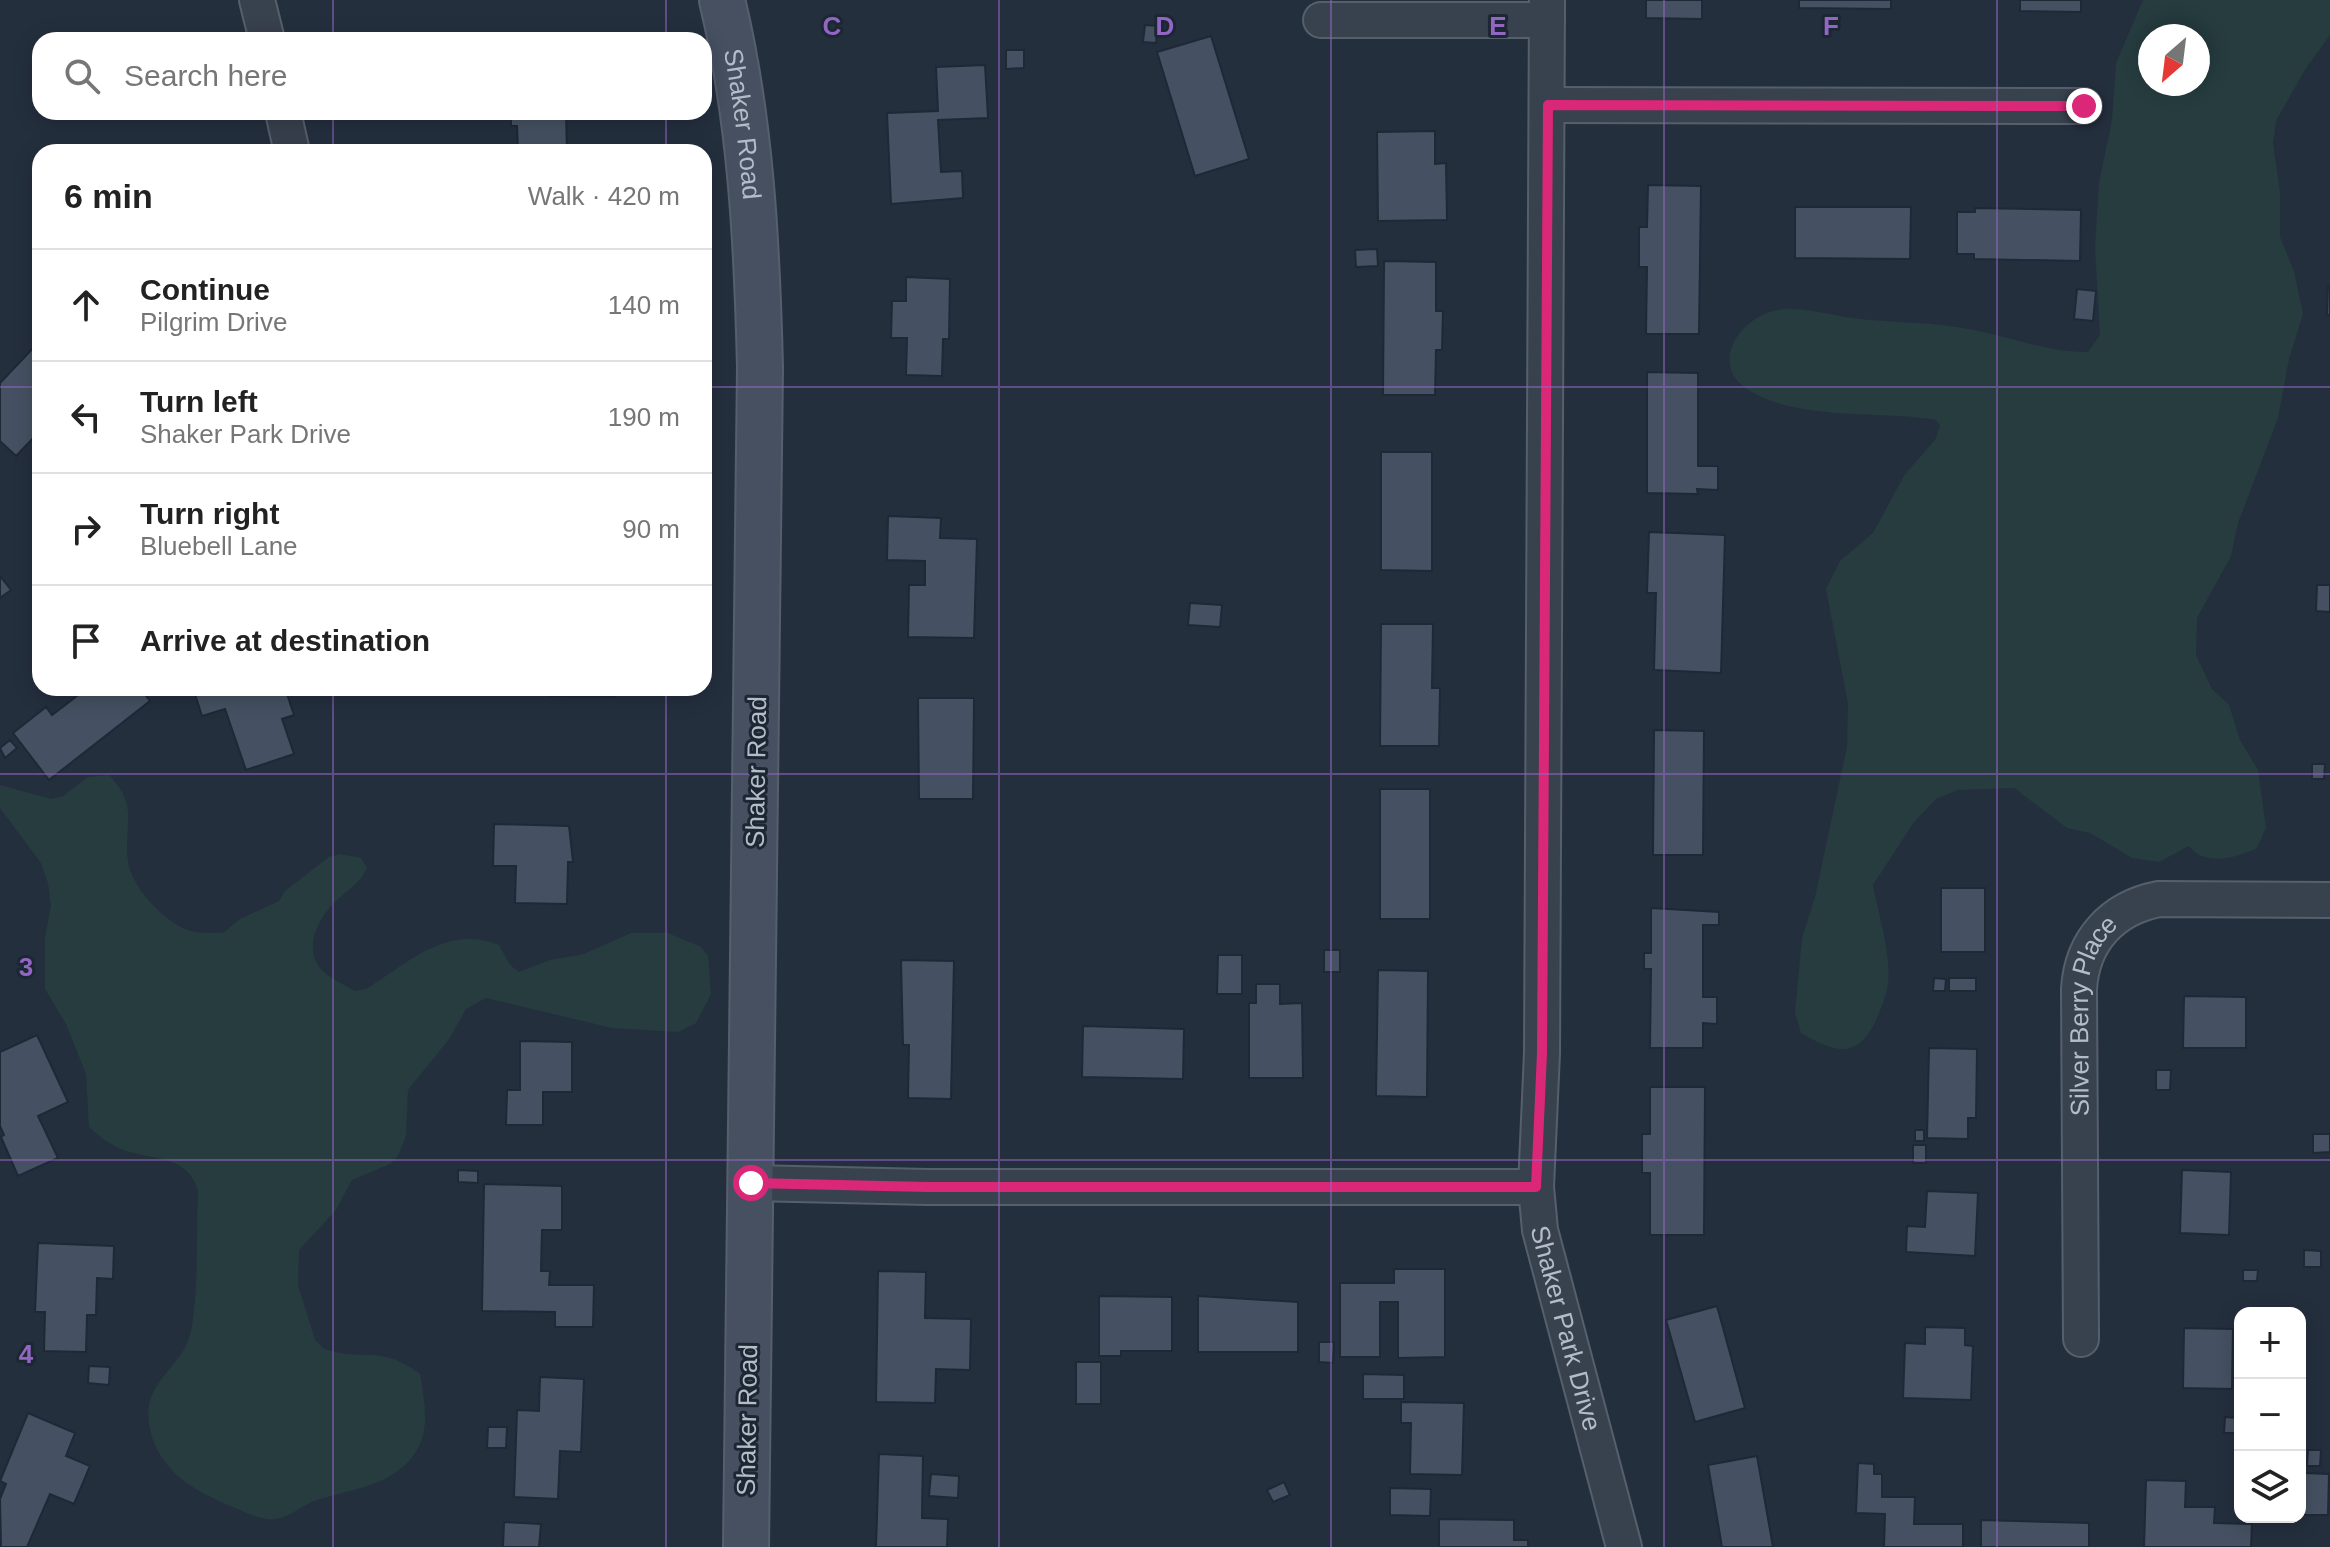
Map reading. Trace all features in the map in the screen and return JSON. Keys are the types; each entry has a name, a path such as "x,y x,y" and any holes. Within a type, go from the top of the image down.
{"main road":[{"name":"Shaker Road","path":"722,0 744,121 755,239 760,367 746,1547"}],"street":[{"path":"257,0 265,32"},
{"path":"1321,20 1547,10"},
{"name":"Shaker Park Drive","path":"1547,10 1542,1038 1536,1187 1546,1256 1624,1547"},
{"path":"1548,105 2084,106"},
{"path":"285,120 290,144"},
{"name":"Silver Berry Place","path":"2081,1339 2079,989 2082,965 2091,943 2115,916 2136,905 2159,899 2330,900"},
{"path":"751,1183 928,1187 1536,1187"}],"green space":[{"path":"2143,0 2330,0 2330,35 2304,71 2276,121 2273,144 2280,191 2280,237 2294,271 2303,314 2289,359 2278,418 2238,523 2231,556 2197,618 2196,655 2212,689 2229,705 2240,740 2258,770 2266,828 2257,848 2240,855 2222,859 2204,857 2189,846 2159,862 2132,858 2090,833 2067,828 2014,788 1958,790 1936,799 1914,822 1873,885 1888,972 1887,989 1880,1011 1869,1033 1853,1047 1844,1049 1824,1045 1801,1033 1795,1012 1802,938 1815,897 1847,747 1848,704 1826,589 1840,561 1873,533 1905,474 1935,440 1940,426 1936,420 1817,411 1771,401 1750,391 1737,380 1730,368 1730,354 1743,329 1755,319 1786,309 1859,319 1960,327 2045,347 2088,352 2100,335 2095,248 2099,183 2112,120 2116,63"},
{"path":"109,775 119,787 127,806 128,861 135,881 159,911 187,930 223,933 240,919 279,901 285,891 329,857 340,854 361,858 367,868 358,882 324,915 313,944 313,953 323,971 355,991 366,989 429,949 462,939 499,945 510,965 519,972 550,960 584,954 631,933 668,933 701,947 708,956 711,994 696,1023 678,1032 612,1028 486,998 466,1009 450,1038 408,1090 406,1136 398,1156 390,1164 352,1180 336,1210 299,1250 298,1285 315,1340 323,1348 337,1352 392,1359 420,1374 425,1419 421,1441 409,1461 388,1477 314,1501 281,1518 255,1516 194,1488 171,1470 155,1445 148,1413 151,1399 156,1387 180,1356 194,1315 198,1191 194,1180 179,1165 121,1149 89,1127 86,1074 66,1024 45,989 45,938 51,905 48,883 41,863 0,808 0,785 51,799 63,796 88,777"}],"building":[{"path":"1646,0 1702,0 1702,19 1646,18"},
{"path":"1799,0 1891,0 1891,9 1799,8"},
{"path":"2020,0 2081,0 2081,12 2020,11"},
{"path":"1145,25 1158,26 1156,43 1143,42"},
{"path":"1211,36 1249,159 1195,176 1157,52"},
{"path":"1006,50 1024,50 1024,68 1006,69"},
{"path":"985,65 988,118 938,120 941,172 962,171 963,198 891,204 887,113 938,111 936,67"},
{"path":"511,120 566,120 567,144 518,144 517,126 511,126"},
{"path":"1435,131 1435,164 1446,163 1447,220 1378,221 1377,132"},
{"path":"1648,185 1701,186 1699,334 1646,334 1647,267 1639,267 1639,227 1647,227"},
{"path":"1795,207 1911,207 1910,259 1795,258"},
{"path":"1975,208 2081,210 2080,261 1974,259 1974,254 1957,254 1957,212 1975,212"},
{"path":"1377,249 1378,266 1356,267 1355,250"},
{"path":"1384,261 1436,262 1436,311 1443,311 1442,350 1436,350 1435,395 1383,395"},
{"path":"906,277 950,279 949,339 943,339 942,376 906,375 907,338 891,338 892,301 906,301"},
{"path":"2330,286 2330,315 2327,315"},
{"path":"2077,289 2096,291 2093,321 2074,319"},
{"path":"32,349 32,439 16,456 0,441 0,383"},
{"path":"1647,372 1698,373 1698,466 1718,466 1718,490 1697,489 1698,494 1647,493"},
{"path":"1381,452 1432,452 1432,571 1381,570"},
{"path":"888,516 941,518 940,538 977,539 974,638 908,637 909,585 925,585 925,561 887,560"},
{"path":"1649,532 1725,535 1721,673 1654,670 1656,593 1647,593"},
{"path":"0,576 11,590 0,598"},
{"path":"2317,585 2330,585 2330,612 2316,611"},
{"path":"1190,603 1222,605 1220,627 1188,625"},
{"path":"1381,624 1433,624 1432,688 1440,688 1439,746 1380,746"},
{"path":"77,696 146,696 150,701 49,780 13,733 46,707 52,715"},
{"path":"196,696 288,696 294,715 282,719 294,754 246,770 225,709 202,716"},
{"path":"918,698 974,698 973,799 919,799"},
{"path":"1654,730 1704,731 1703,855 1653,855"},
{"path":"10,740 17,748 5,758 0,748"},
{"path":"2312,764 2325,764 2324,779 2312,779"},
{"path":"1380,789 1430,789 1430,919 1380,919"},
{"path":"494,824 569,826 573,862 568,862 567,904 515,903 516,866 493,866"},
{"path":"1941,888 1985,888 1985,952 1941,952"},
{"path":"1651,908 1719,912 1719,925 1703,925 1703,997 1717,997 1717,1024 1703,1023 1703,1048 1650,1048 1651,969 1644,969 1644,953 1651,953"},
{"path":"1324,950 1340,950 1340,972 1324,972"},
{"path":"1218,955 1242,955 1242,994 1217,994"},
{"path":"901,960 954,961 951,1099 908,1098 909,1045 903,1045"},
{"path":"1378,970 1428,971 1427,1097 1376,1096"},
{"path":"1934,978 1946,979 1945,991 1933,991"},
{"path":"1949,978 1976,978 1976,991 1949,991"},
{"path":"1256,984 1280,984 1280,1004 1302,1003 1303,1078 1249,1078 1249,1003 1256,1003"},
{"path":"2184,996 2246,997 2246,1048 2183,1048"},
{"path":"1083,1026 1184,1029 1183,1079 1082,1077"},
{"path":"37,1035 68,1102 38,1116 58,1158 18,1176 1,1137 4,1135 0,1126 0,1052"},
{"path":"520,1041 572,1042 572,1092 543,1092 543,1125 506,1125 507,1090 520,1090"},
{"path":"1929,1048 1977,1049 1976,1118 1968,1118 1968,1139 1927,1138"},
{"path":"2156,1070 2171,1070 2170,1090 2156,1090"},
{"path":"1650,1087 1705,1087 1704,1235 1650,1235 1650,1173 1642,1173 1642,1134 1650,1134"},
{"path":"1915,1130 1924,1130 1924,1141 1915,1141"},
{"path":"2313,1134 2330,1134 2330,1152 2313,1153"},
{"path":"1913,1145 1926,1145 1926,1163 1913,1163"},
{"path":"458,1170 478,1171 478,1183 458,1182"},
{"path":"2182,1170 2231,1172 2229,1235 2180,1233"},
{"path":"484,1184 562,1186 562,1230 542,1230 541,1271 550,1271 549,1285 594,1285 593,1327 555,1327 555,1312 482,1311"},
{"path":"1927,1191 1978,1193 1975,1256 1906,1252 1907,1226 1925,1227"},
{"path":"38,1243 114,1246 113,1279 97,1278 96,1315 87,1315 86,1352 44,1351 45,1312 35,1312"},
{"path":"2304,1250 2321,1251 2321,1267 2304,1267"},
{"path":"1394,1269 1445,1269 1445,1357 1398,1358 1398,1302 1380,1302 1380,1357 1340,1357 1340,1283 1394,1283"},
{"path":"2243,1270 2258,1270 2257,1281 2243,1281"},
{"path":"878,1271 926,1272 925,1318 971,1319 970,1370 936,1369 935,1403 876,1402"},
{"path":"1099,1296 1172,1297 1172,1351 1121,1351 1121,1356 1099,1356"},
{"path":"1198,1296 1298,1302 1298,1352 1198,1352"},
{"path":"1717,1306 1745,1408 1695,1422 1666,1320"},
{"path":"1925,1327 1965,1328 1965,1345 1973,1346 1971,1400 1903,1398 1905,1343 1925,1344"},
{"path":"2184,1328 2233,1329 2232,1389 2183,1388"},
{"path":"1319,1342 1334,1342 1333,1363 1319,1362"},
{"path":"1076,1362 1101,1362 1101,1404 1076,1404"},
{"path":"89,1366 110,1367 109,1385 88,1383"},
{"path":"1363,1374 1404,1375 1404,1399 1363,1399"},
{"path":"540,1377 584,1379 581,1452 560,1451 558,1499 514,1497 517,1410 539,1411"},
{"path":"1401,1402 1464,1403 1462,1475 1410,1474 1411,1423 1401,1423"},
{"path":"28,1413 75,1433 66,1456 90,1466 74,1504 50,1494 27,1547 1,1547 0,1499 6,1484 0,1481"},
{"path":"2225,1417 2234,1418 2234,1433 2224,1433"},
{"path":"488,1427 507,1427 506,1448 487,1448"},
{"path":"2308,1450 2321,1450 2320,1466 2307,1466"},
{"path":"879,1454 923,1456 922,1518 948,1519 947,1547 876,1547"},
{"path":"1757,1456 1773,1547 1722,1547 1708,1465"},
{"path":"1858,1463 1874,1464 1874,1474 1882,1474 1882,1497 1915,1497 1914,1524 1963,1524 1963,1547 1884,1547 1885,1514 1856,1513"},
{"path":"2306,1473 2329,1474 2328,1515 2306,1515"},
{"path":"931,1474 959,1476 958,1498 929,1496"},
{"path":"2146,1480 2186,1481 2185,1507 2215,1507 2214,1523 2252,1524 2251,1547 2144,1547"},
{"path":"1284,1482 1290,1495 1273,1502 1267,1490"},
{"path":"1390,1488 1431,1489 1430,1516 1390,1515"},
{"path":"1439,1519 1514,1520 1514,1540 1528,1540 1528,1547 1439,1547"},
{"path":"1981,1520 2089,1523 2089,1547 1981,1547"},
{"path":"504,1522 541,1524 539,1547 503,1547"}],"route":[{"path":"751,1183 928,1187 1536,1187 1542,1053 1548,105 2084,106"}]}
